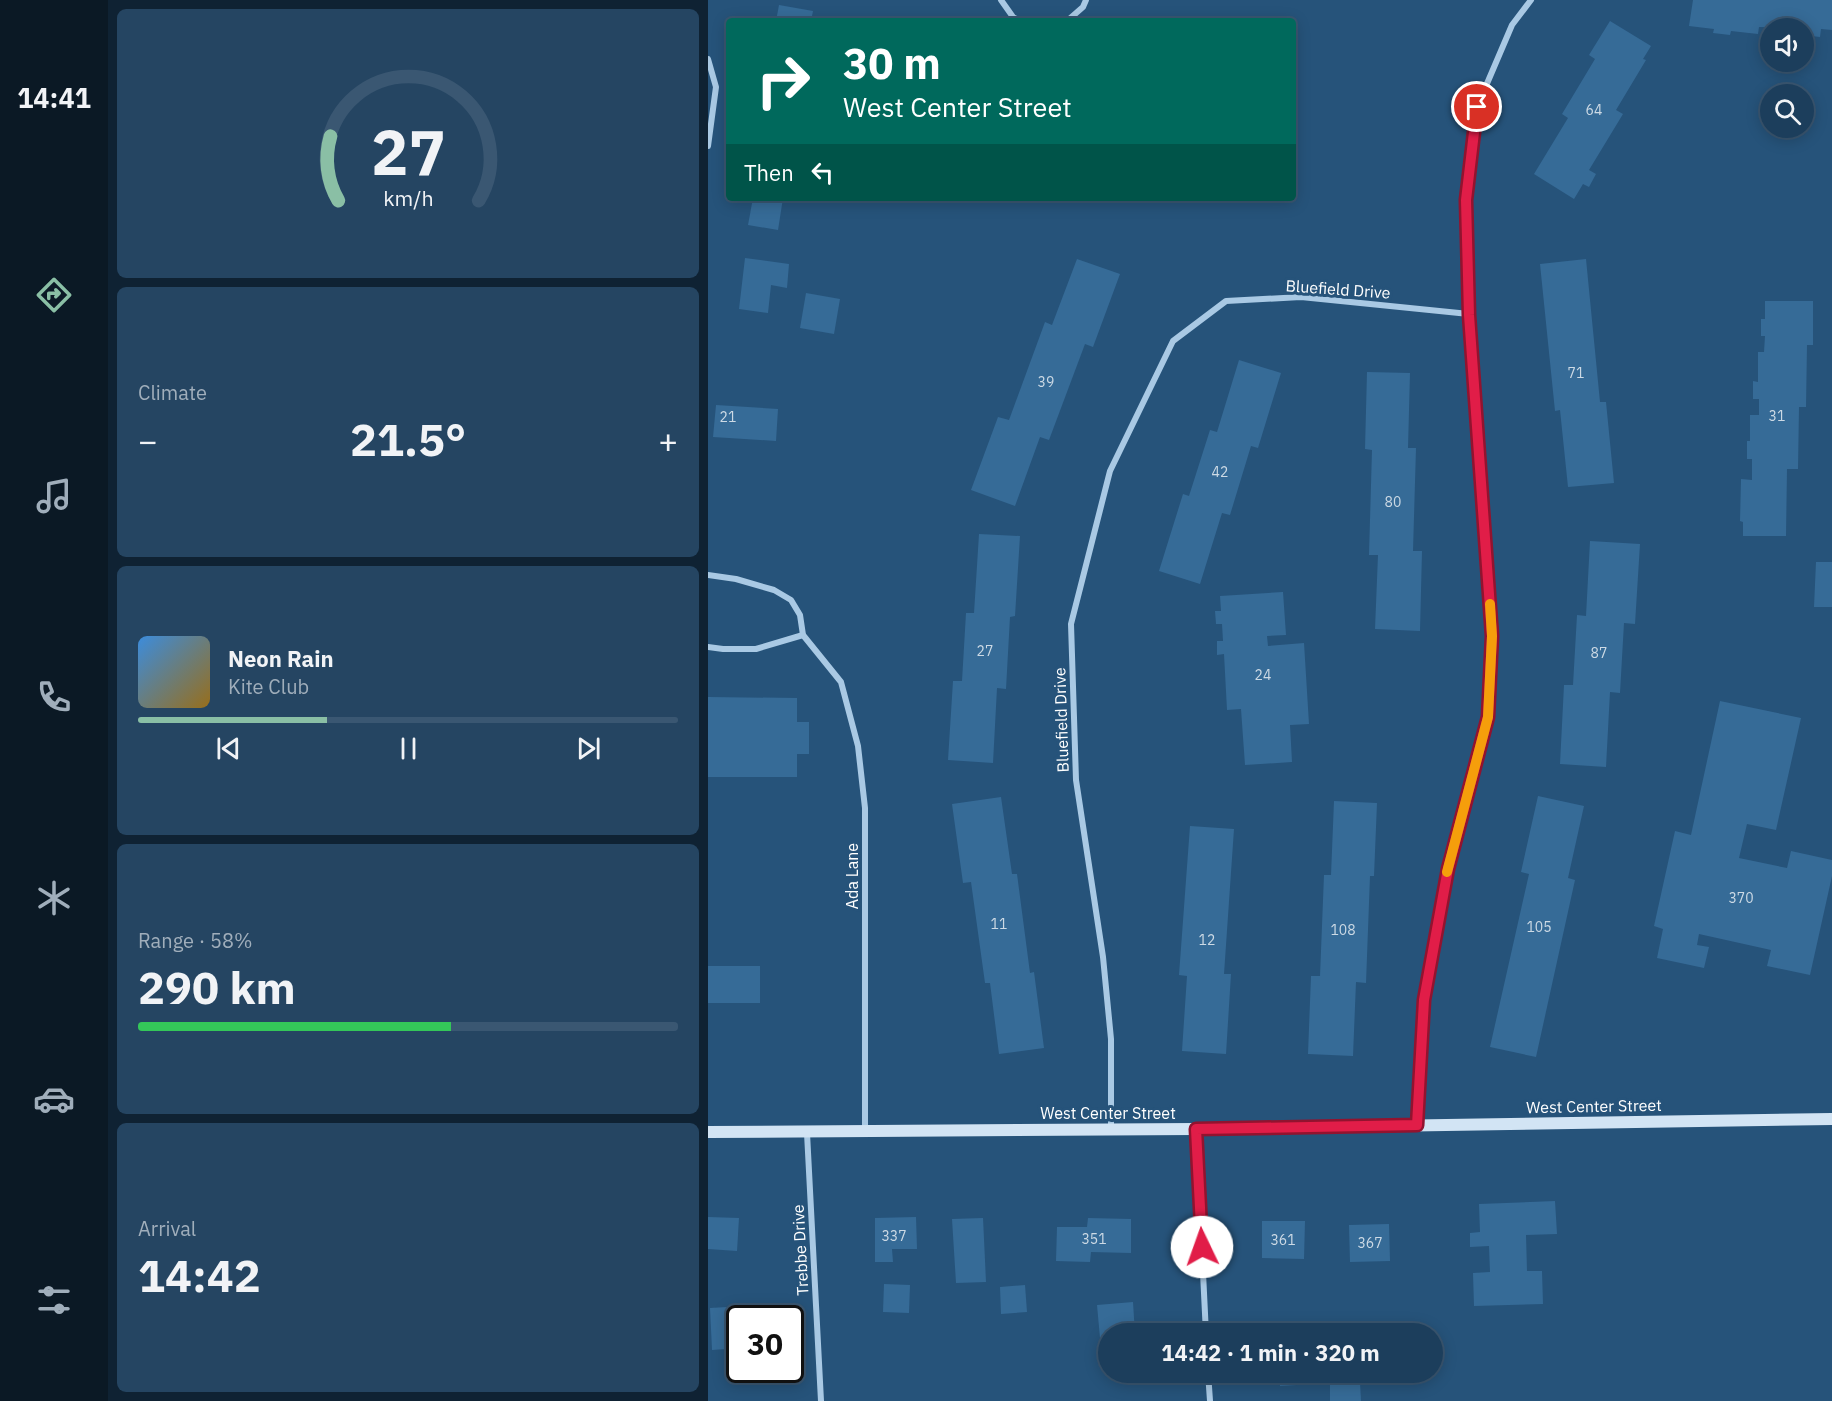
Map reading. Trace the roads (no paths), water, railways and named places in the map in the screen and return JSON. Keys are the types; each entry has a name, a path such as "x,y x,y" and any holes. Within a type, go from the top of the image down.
{"main road":[{"name":"West Center Street","path":"708,1132 1196,1129 1832,1119"}],"street":[{"path":"1001,0 1015,18"},
{"path":"1070,18 1083,7 1086,0"},
{"path":"1417,1125 1424,1000 1448,869 1488,717 1492,636 1469,315 1466,200 1477,107 1512,25 1531,0"},
{"path":"708,59 716,87 708,146"},
{"name":"Bluefield Drive","path":"1111,1128 1111,1039 1103,957 1076,780 1071,624 1110,471 1173,341 1226,301 1301,297 1469,315"},
{"name":"Ada Lane","path":"708,575 736,579 774,590 792,600 800,615 803,635 841,682 858,746 865,808 866,1132"},
{"path":"708,646 756,649 803,635"},
{"path":"1196,1129 1205,1323"},
{"name":"Trebbe Drive","path":"807,1133 821,1401"},
{"path":"1209,1383 1210,1401"}]}
